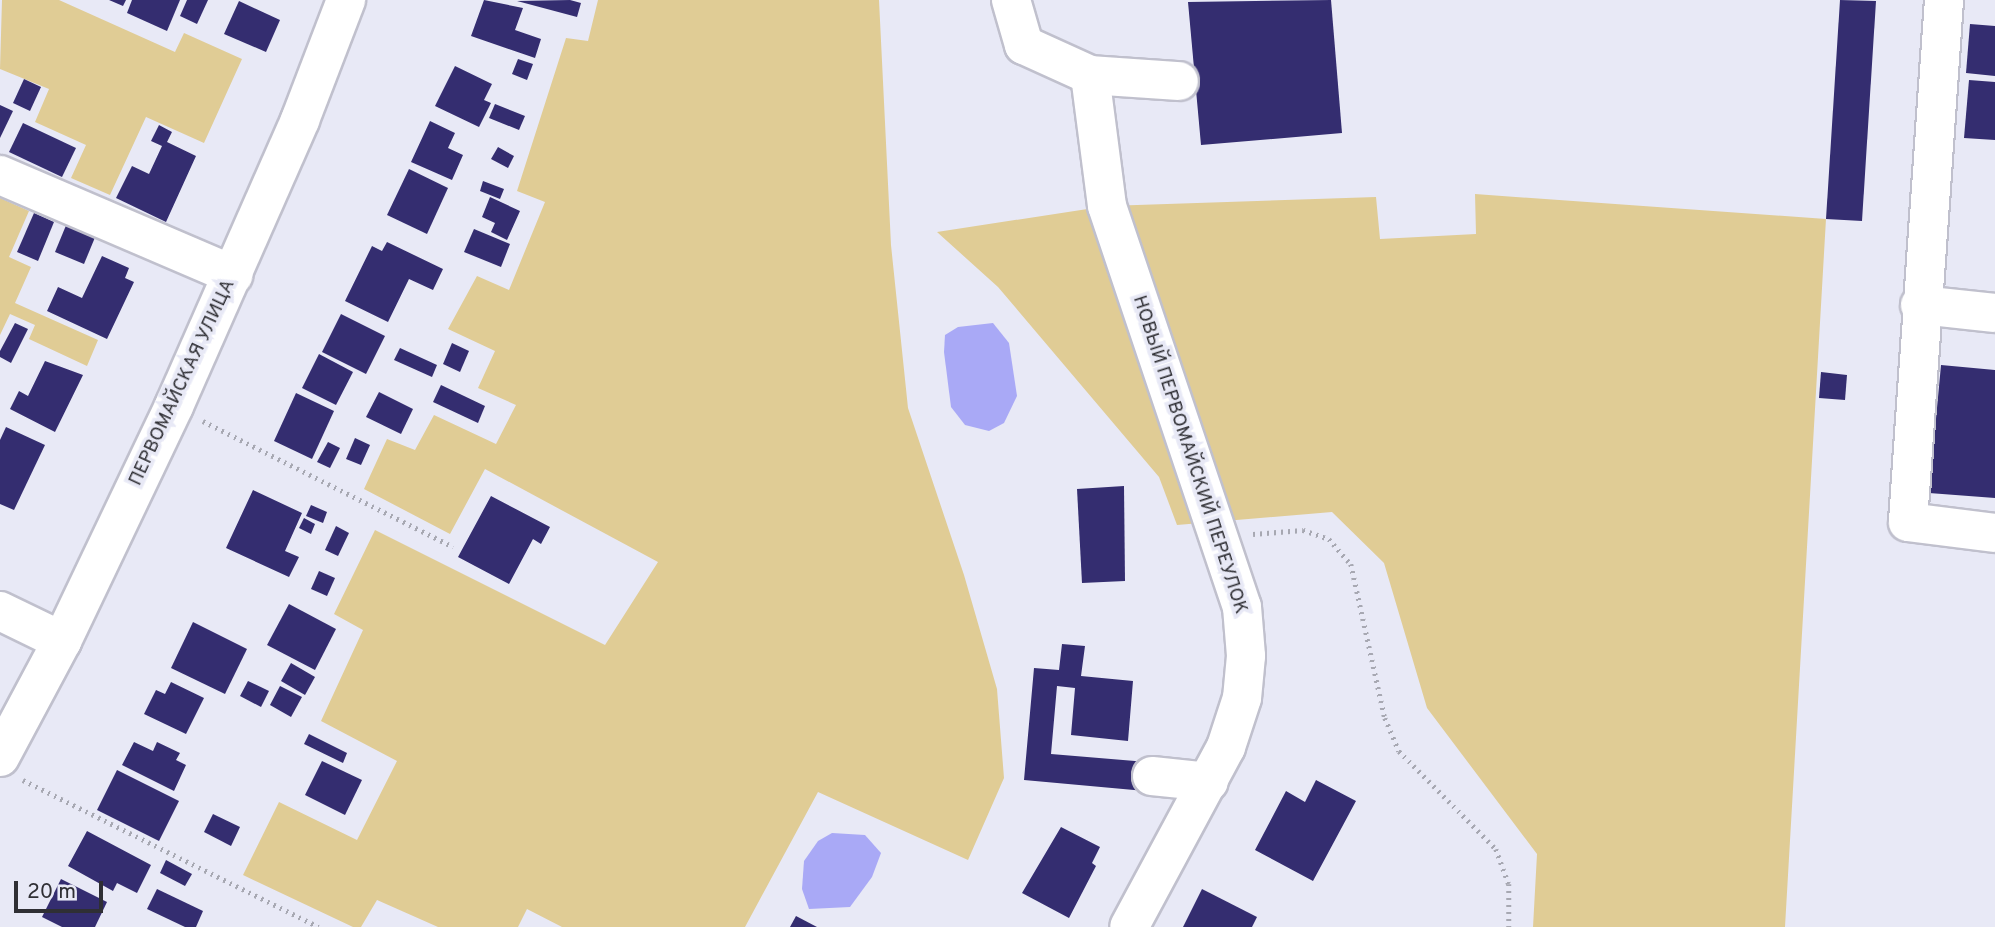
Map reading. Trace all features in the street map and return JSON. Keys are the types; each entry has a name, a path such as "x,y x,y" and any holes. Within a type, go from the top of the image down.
{"street":[{"name":"ПЕРВОМАЙСКАЯ УЛИЦА","path":"6,766 233,275 346,0"},
{"path":"1944,0 1920,305 1908,522 1995,533"},
{"path":"1011,3 1024,45 1090,75 1179,81"},
{"name":"НОВЫЙ ПЕРВОМАЙСКИЙ ПЕРЕУЛОК","path":"1090,75 1107,206 1242,607 1246,656 1242,698 1209,782 1129,927"},
{"path":"0,175 233,275"},
{"path":"1920,305 1995,313"},
{"path":"0,611 62,641"},
{"path":"1152,776 1209,782"}],"path":[{"path":"174,406 453,547"},
{"path":"1217,532 1267,535 1303,530 1329,539 1351,564 1385,718 1399,751 1496,849 1509,884 1509,927"},
{"path":"6,766 320,927"}],"shaded area":[{"path":"2,0 59,0 175,52 184,33 242,59 204,143 146,117 110,195 71,178 86,145 35,122 49,89 0,69"},
{"path":"598,0 879,0 891,245 908,408 964,575 997,689 1004,778 968,860 818,792 745,927 562,927 527,909 518,927 438,927 377,900 361,927 353,927 243,875 279,802 357,840 397,761 321,721 363,630 334,614 375,530 605,645 658,562 485,469 450,534 364,489 387,439 415,450 434,415 496,444 516,405 478,388 495,351 448,329 477,276 509,290 545,202 517,191 566,38 588,41"},
{"path":"1475,194 1826,219 1785,927 1533,927 1537,854 1427,708 1384,563 1332,512 1177,525 1159,477 998,287 937,232 1107,206 1376,197 1380,239 1476,234"},
{"path":"0,198 29,211 9,257 31,267 15,303 98,340 87,366 29,339 35,325 10,314 0,335"}],"water":[{"path":"993,323 1009,343 1017,396 1004,423 989,431 965,425 951,407 944,352 945,335 958,327"},
{"path":"832,833 865,835 881,853 872,877 850,907 809,909 802,889 804,861 818,841"}],"building":[{"path":"109,0 126,0 123,6"},
{"path":"132,0 180,0 167,31 127,13"},
{"path":"187,0 208,0 197,24 180,16"},
{"path":"484,0 523,8 515,30 541,39 535,58 471,36"},
{"path":"570,0 581,3 577,17 517,1"},
{"path":"1331,0 1342,133 1201,145 1188,2"},
{"path":"1840,0 1876,1 1862,221 1826,219"},
{"path":"239,1 280,20 266,52 224,34"},
{"path":"1970,24 1995,26 1995,76 1966,73"},
{"path":"518,59 533,64 527,80 512,74"},
{"path":"455,66 492,84 484,100 491,103 479,127 435,106"},
{"path":"24,79 41,87 30,111 13,103"},
{"path":"1969,80 1995,82 1995,140 1964,138"},
{"path":"495,104 525,116 519,130 489,118"},
{"path":"0,105 13,111 0,138"},
{"path":"430,121 455,133 448,148 463,155 452,180 411,162"},
{"path":"23,123 76,148 62,177 9,152"},
{"path":"159,125 172,132 167,142 196,156 166,222 116,198 132,166 149,174 162,146 151,141"},
{"path":"498,147 514,156 508,168 491,159"},
{"path":"409,169 448,188 427,234 387,215"},
{"path":"483,181 504,189 500,199 480,191"},
{"path":"490,197 520,211 507,240 491,232 495,223 482,217"},
{"path":"34,213 54,222 38,261 17,252"},
{"path":"67,223 96,235 84,264 55,252"},
{"path":"474,229 510,244 501,267 464,252"},
{"path":"387,242 443,269 433,290 409,279 388,322 345,301 372,246 382,251"},
{"path":"102,256 129,268 125,278 134,282 107,339 47,311 58,287 82,298"},
{"path":"341,314 385,336 366,374 322,352"},
{"path":"15,323 28,329 11,363 0,357 0,351"},
{"path":"452,343 469,351 460,372 443,364"},
{"path":"400,348 437,365 432,377 394,360"},
{"path":"319,354 353,372 336,405 302,388"},
{"path":"45,361 83,375 55,432 10,409 19,391 28,396"},
{"path":"1941,365 1995,370 1995,498 1929,493"},
{"path":"1821,372 1847,375 1845,400 1819,398"},
{"path":"441,385 485,406 478,423 433,402"},
{"path":"379,392 413,409 401,434 366,417"},
{"path":"296,393 334,411 312,459 274,441"},
{"path":"6,427 45,445 14,510 0,504 0,440"},
{"path":"355,438 370,445 361,465 346,459"},
{"path":"328,442 340,448 330,468 317,462"},
{"path":"1124,486 1125,581 1082,583 1077,489"},
{"path":"253,490 302,513 285,551 299,557 289,577 226,548"},
{"path":"491,496 550,527 541,544 533,539 509,584 458,557"},
{"path":"311,505 327,512 323,523 306,516"},
{"path":"304,518 315,524 311,534 299,528"},
{"path":"336,526 349,533 338,556 325,550"},
{"path":"319,571 335,578 327,596 311,589"},
{"path":"289,604 336,629 315,670 267,645"},
{"path":"193,622 247,649 225,694 171,668"},
{"path":"1062,644 1085,646 1081,676 1133,681 1128,741 1071,735 1075,688 1057,686 1051,754 1147,762 1145,791 1024,780 1034,668 1059,670"},
{"path":"291,663 315,677 305,695 281,681"},
{"path":"248,681 269,691 261,707 240,696"},
{"path":"171,682 204,698 186,734 144,714 156,690 165,694"},
{"path":"280,686 302,697 291,717 270,705"},
{"path":"309,734 347,753 343,763 304,744"},
{"path":"134,742 153,751 157,742 180,753 176,760 186,765 174,791 122,765"},
{"path":"322,761 362,780 345,815 305,795"},
{"path":"117,770 179,801 159,841 97,810"},
{"path":"1316,780 1356,801 1313,881 1255,850 1286,791 1305,802"},
{"path":"213,814 240,827 231,846 204,832"},
{"path":"1061,827 1100,847 1092,863 1096,866 1069,918 1022,893"},
{"path":"87,831 151,865 137,893 117,883 113,891 68,866"},
{"path":"166,860 192,874 185,886 160,873"},
{"path":"61,879 107,902 95,927 62,927 42,917"},
{"path":"157,889 203,911 196,927 185,927 147,909"},
{"path":"1202,889 1257,917 1252,927 1183,927"},
{"path":"796,916 817,927 790,927"}]}
